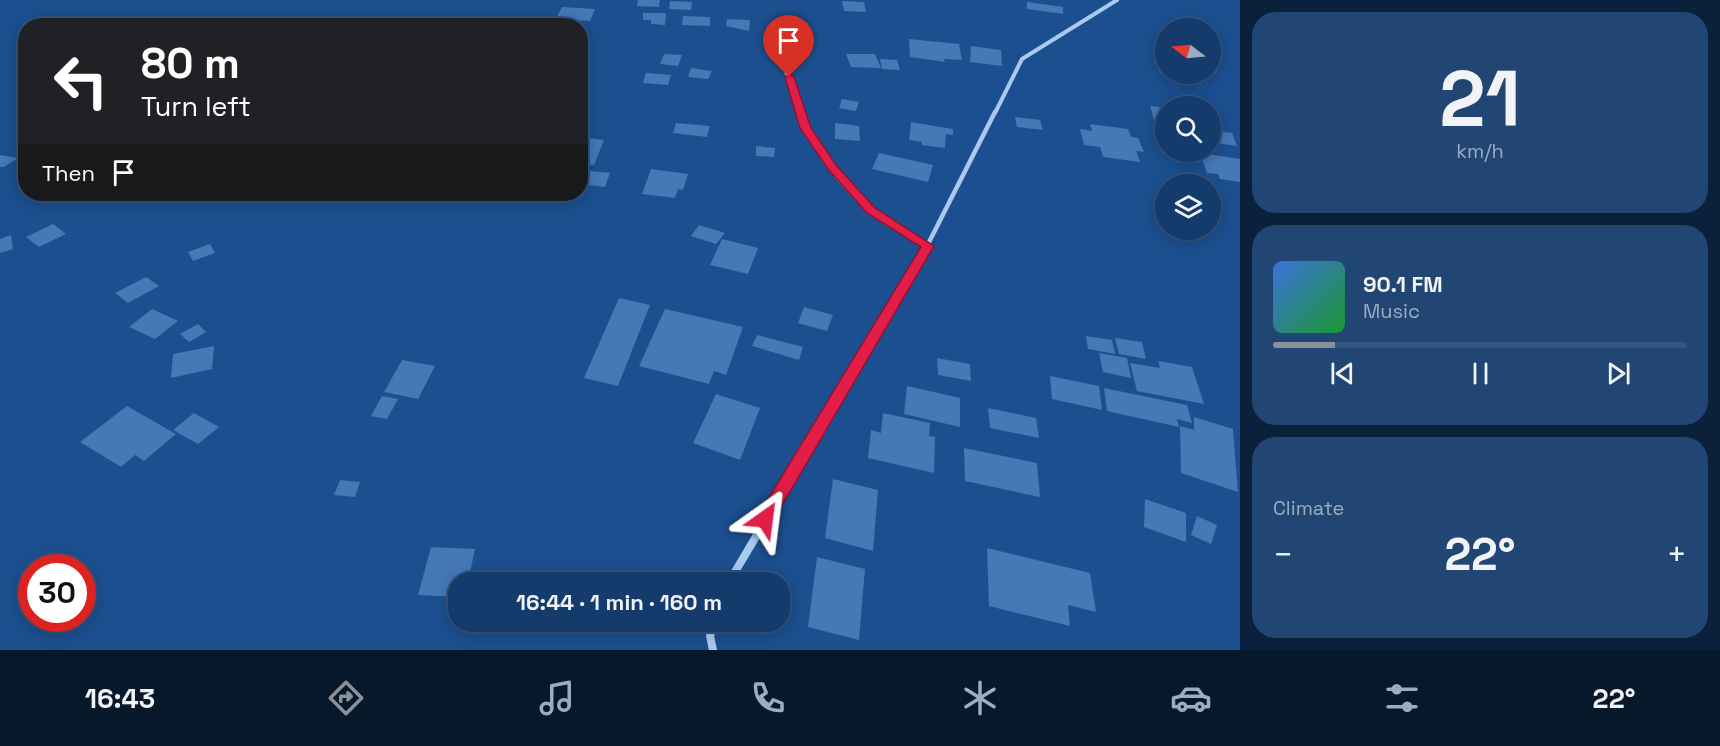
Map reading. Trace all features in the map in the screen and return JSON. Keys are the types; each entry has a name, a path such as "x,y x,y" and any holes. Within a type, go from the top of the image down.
{"street":[{"path":"735,572 928,246 1022,58 1117,0"},
{"path":"775,38 787,65 792,90 806,128 832,167 871,210 928,246"},
{"path":"711,632 713,650"}],"building":[{"path":"638,0 660,0 659,7 637,6"},
{"path":"670,1 692,2 691,10 669,9"},
{"path":"842,1 864,2 866,12 844,11"},
{"path":"1027,2 1063,7 1063,14 1027,9"},
{"path":"562,7 595,9 590,21 588,18 556,18"},
{"path":"643,13 666,13 665,25 651,24 651,20 643,20"},
{"path":"179,16 200,18 176,18"},
{"path":"683,16 710,17 710,26 682,25"},
{"path":"727,19 750,20 749,31 726,26"},
{"path":"909,39 959,44 962,60 944,59 945,62 910,57"},
{"path":"971,46 1001,50 1002,66 970,62"},
{"path":"664,54 682,55 678,66 660,64"},
{"path":"846,54 875,54 881,68 851,67"},
{"path":"880,59 897,60 900,70 882,69"},
{"path":"691,68 712,71 708,79 688,77"},
{"path":"646,73 671,75 668,85 643,83"},
{"path":"842,99 859,102 856,111 839,108"},
{"path":"1150,106 1155,107 1155,123"},
{"path":"1015,117 1040,120 1043,130 1017,127"},
{"path":"911,122 953,129 953,135 946,134 945,148 922,145 922,142 909,140"},
{"path":"676,123 710,126 707,137 673,133"},
{"path":"835,123 859,126 860,141 835,139"},
{"path":"1090,124 1128,129 1131,137 1138,138 1144,152 1136,151 1140,162 1103,157 1100,147 1084,145 1080,129 1092,131"},
{"path":"1221,132 1232,133 1237,146 1221,144"},
{"path":"588,138 604,140 594,165 588,165"},
{"path":"756,146 775,148 774,157 756,156"},
{"path":"879,153 933,165 928,182 872,169"},
{"path":"0,155 18,158 0,167"},
{"path":"1221,156 1240,159 1240,182 1221,179 1221,174 1207,173 1203,162 1221,162"},
{"path":"651,169 688,174 683,190 678,189 675,198 642,194"},
{"path":"588,171 610,173 605,187 588,185"},
{"path":"53,224 66,234 39,247 26,237"},
{"path":"699,225 725,233 716,244 691,236"},
{"path":"11,235 13,249 0,253 0,239"},
{"path":"722,239 758,248 748,274 710,265"},
{"path":"210,244 215,253 193,261 188,252"},
{"path":"146,277 159,286 128,303 115,293"},
{"path":"619,298 650,305 618,386 584,378"},
{"path":"804,307 833,315 827,331 798,323"},
{"path":"152,309 178,321 155,339 129,327"},
{"path":"665,309 743,327 726,375 714,371 709,384 639,366"},
{"path":"198,324 206,332 189,342 180,334"},
{"path":"757,335 803,347 799,360 752,346"},
{"path":"1086,336 1112,340 1115,354 1088,349"},
{"path":"1115,338 1142,342 1146,359 1119,354"},
{"path":"214,346 212,369 171,378 173,354"},
{"path":"1099,353 1127,358 1131,378 1103,372"},
{"path":"937,358 970,364 971,381 938,375"},
{"path":"402,360 435,366 418,399 384,392"},
{"path":"1158,361 1192,367 1204,404 1137,391 1130,363 1160,368"},
{"path":"1050,376 1099,386 1102,410 1052,399"},
{"path":"907,386 960,398 960,427 904,414"},
{"path":"1104,388 1187,405 1192,423 1177,419 1179,427 1107,411"},
{"path":"716,394 760,408 740,460 693,443"},
{"path":"382,396 398,399 387,419 371,416"},
{"path":"127,406 176,434 144,461 135,455 121,467 80,442"},
{"path":"988,408 1036,418 1039,438 990,428"},
{"path":"194,413 219,427 198,444 173,430"},
{"path":"883,413 930,423 929,436 935,437 934,473 868,458 871,430 881,433"},
{"path":"1194,417 1233,429 1238,492 1181,473 1180,426 1194,430"},
{"path":"964,448 1037,463 1040,497 965,481"},
{"path":"833,479 878,490 873,551 825,538"},
{"path":"340,480 360,482 355,497 334,495"},
{"path":"1145,499 1186,513 1186,542 1144,527"},
{"path":"1197,516 1217,525 1211,544 1191,535"},
{"path":"431,547 475,549 470,572 448,572 448,596 418,595"},
{"path":"987,548 1090,573 1096,612 1068,605 1070,626 989,606"},
{"path":"817,557 865,569 859,640 808,627"}],"route":[{"path":"765,519 928,246 871,210 832,167 806,128 789,77"}]}
